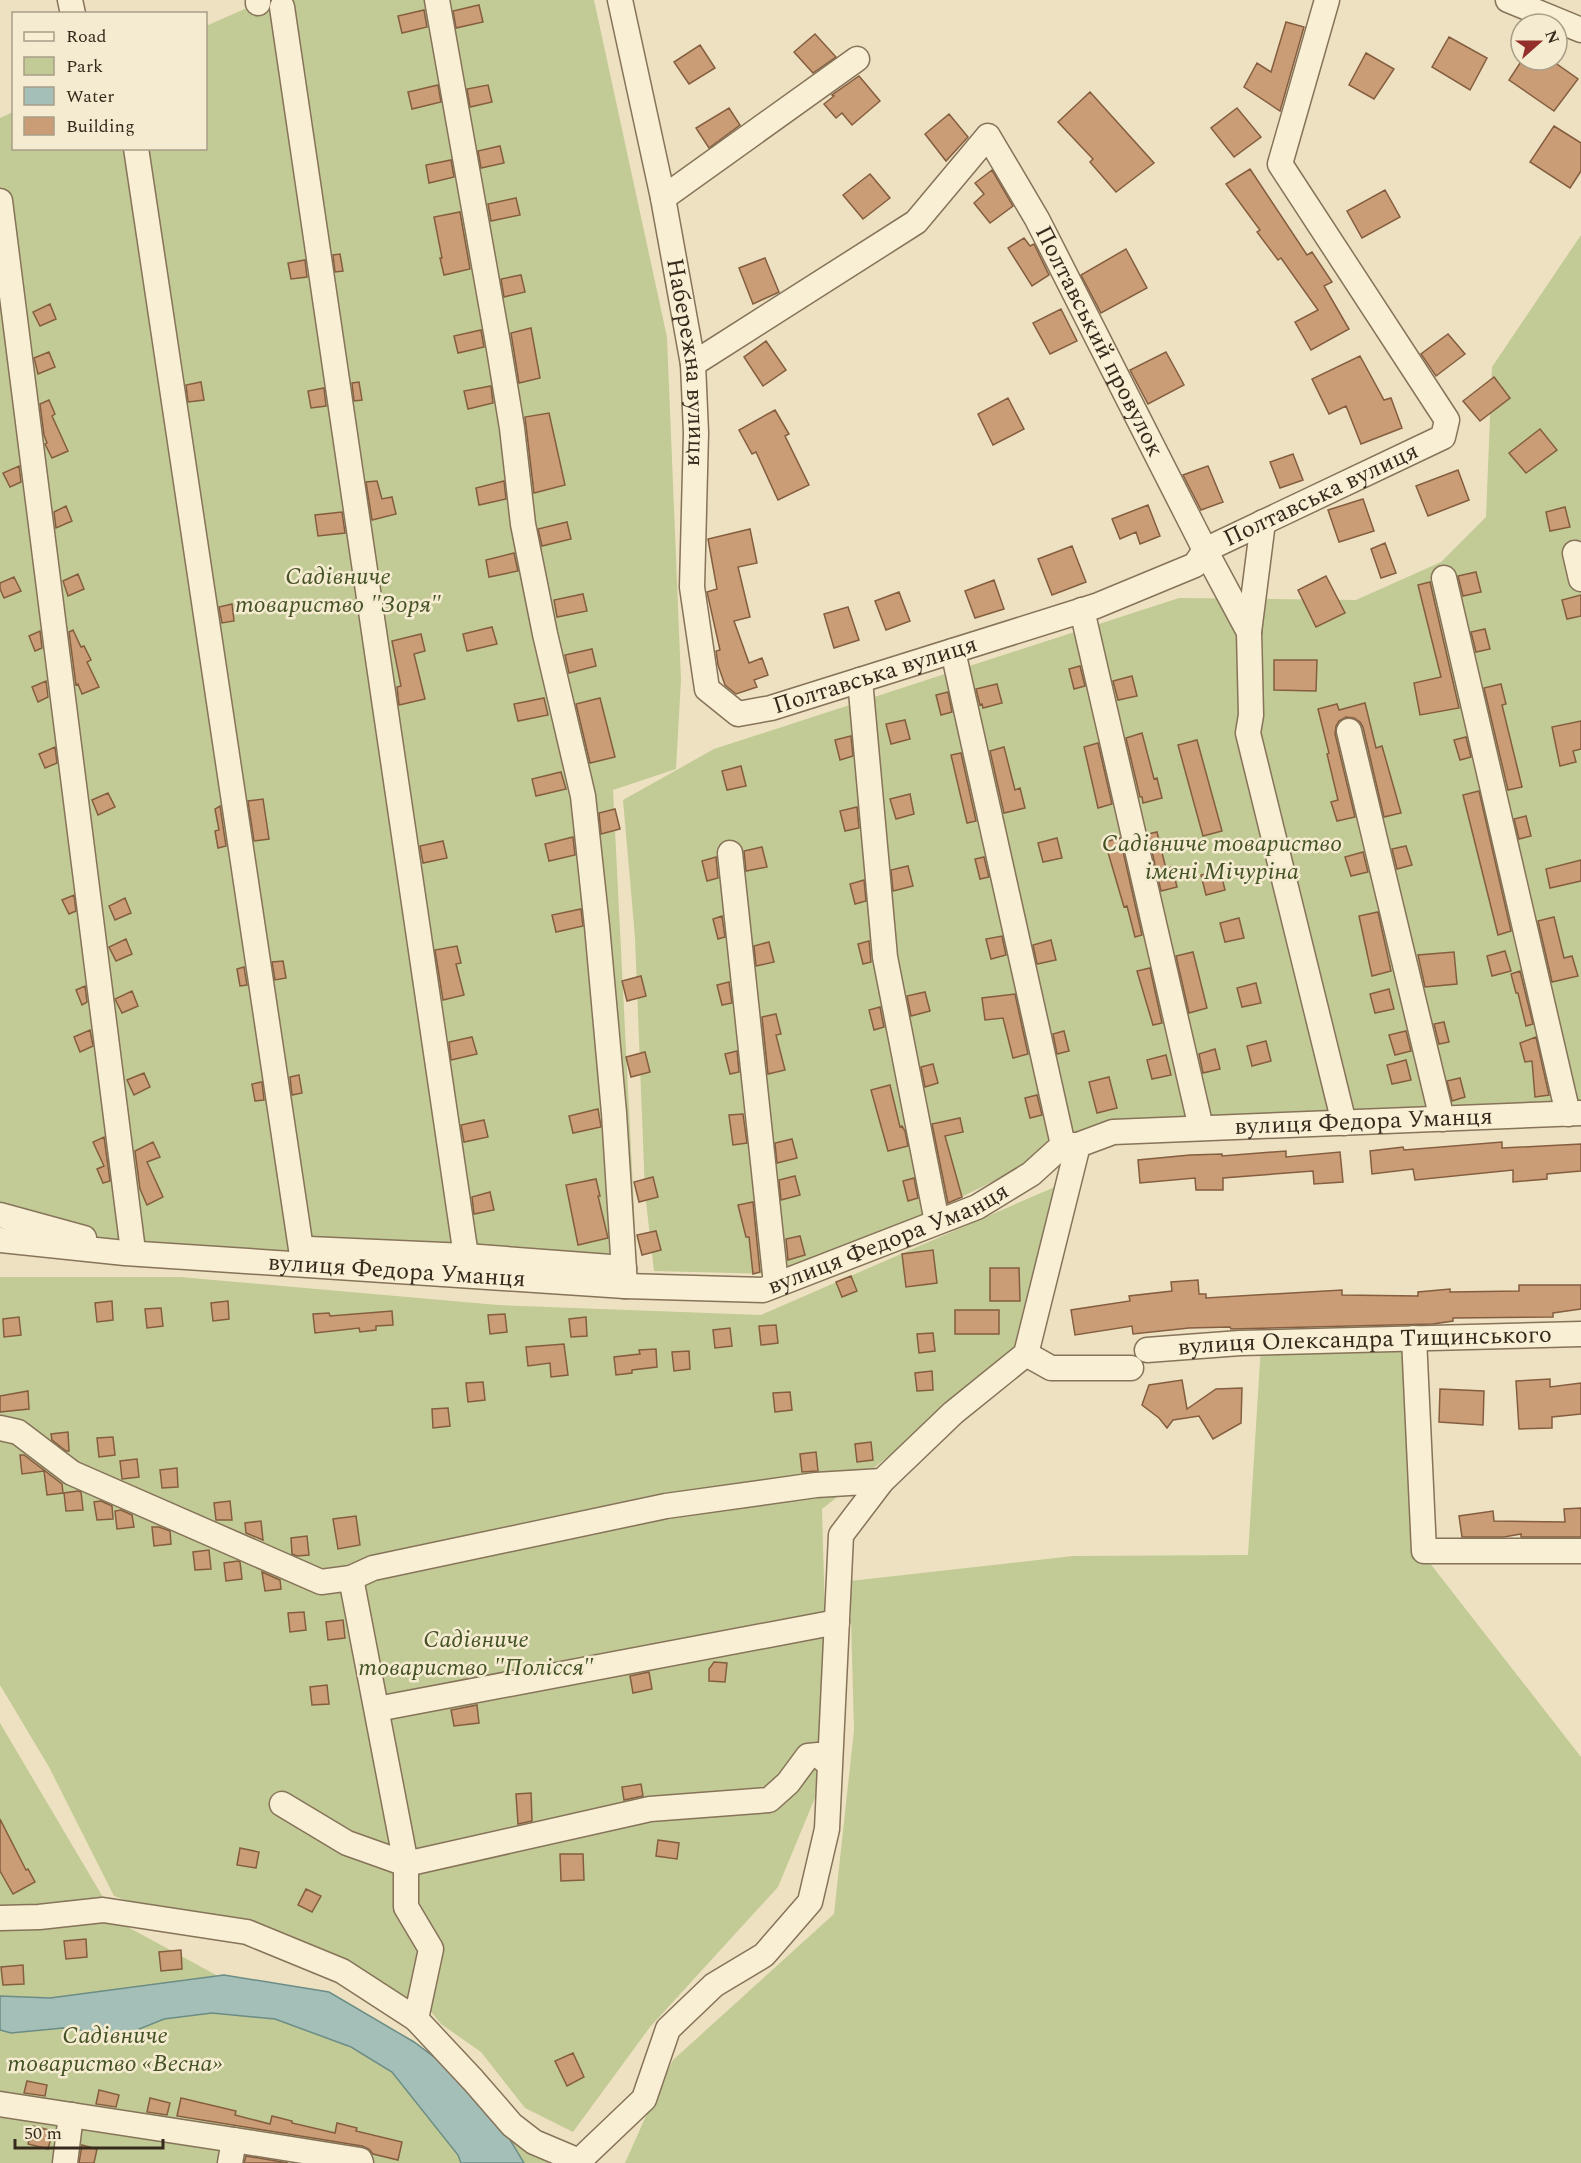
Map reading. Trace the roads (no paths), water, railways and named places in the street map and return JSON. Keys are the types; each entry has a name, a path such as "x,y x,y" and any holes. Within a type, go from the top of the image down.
{"street":[{"path":"0,1215 133,1251 302,1248 466,1256 624,1277 614,1113 583,796 545,634 523,524 500,360 437,0"},
{"name":"Набережна вулиця","path":"620,0 663,198 693,364 696,433 692,587 707,689 738,714"},
{"name":"Полтавська вулиця","path":"738,714 771,708 1082,610 1195,565 1204,550 1443,437 1447,420 1280,164 1327,0"},
{"path":"1508,0 1581,30"},
{"path":"282,7 466,1256"},
{"path":"663,198 857,59"},
{"name":"Полтавський провулок","path":"693,364 916,222 988,136 1037,219 1204,550 1249,632"},
{"path":"136,150 302,1248"},
{"path":"0,201 133,1251"},
{"path":"1263,522 1249,632 1251,716 1248,733 1344,1123"},
{"path":"1575,553 1581,579"},
{"path":"1444,578 1575,1113"},
{"path":"1082,610 1201,1128"},
{"path":"0,1918 39,1917 103,1910 247,1932 342,1971 416,2019 512,2125 534,2142 579,2162 644,2099 669,2029 714,1985 764,1955 810,1902 827,1829 841,1535 882,1481 953,1413 1026,1354 1071,1145 953,651"},
{"path":"860,680 885,957 937,1222"},
{"path":"1349,731 1442,1119"},
{"path":"730,853 776,1284"},
{"name":"вулиця Федора Уманця","path":"0,1240 114,1252 624,1277 763,1290 976,1207 1031,1174 1071,1145 1113,1132 1575,1113"},
{"name":"вулиця Олександра Тищинського","path":"1147,1350 1240,1343 1581,1334"},
{"path":"1414,1338 1424,1551 1581,1551"},
{"path":"1026,1354 1051,1368 1131,1368"},
{"path":"0,1428 18,1431 72,1473 321,1582 351,1578 373,1568 666,1506 816,1485 882,1481"},
{"path":"351,1578 406,1864 406,1907 431,1949 416,2019"},
{"path":"377,1708 837,1622"},
{"path":"282,1804 347,1843 406,1864 650,1809 769,1800 788,1783 808,1756 818,1755 829,1764"},
{"path":"0,2104 71,2115 232,2152 360,2160 361,2163"},
{"path":"65,2163 71,2115"}],"water":[{"path":"224,1975 329,1992 414,2042 482,2093 524,2163 461,2163 458,2155 392,2072 351,2047 275,2019 212,2013 164,2019 122,2036 63,2028 11,2033 0,2030 0,1996 50,1998"}],"park label":[{"name":"Садівниче товариство \"Зоря\"","path":"338,591"},
{"name":"Садівниче товариство імені Мічуріна","path":"1222,858"},
{"name":"Садівниче товариство \"Полісся\"","path":"476,1654"},
{"name":"Садівниче товариство «Весна»","path":"115,2050"}]}
